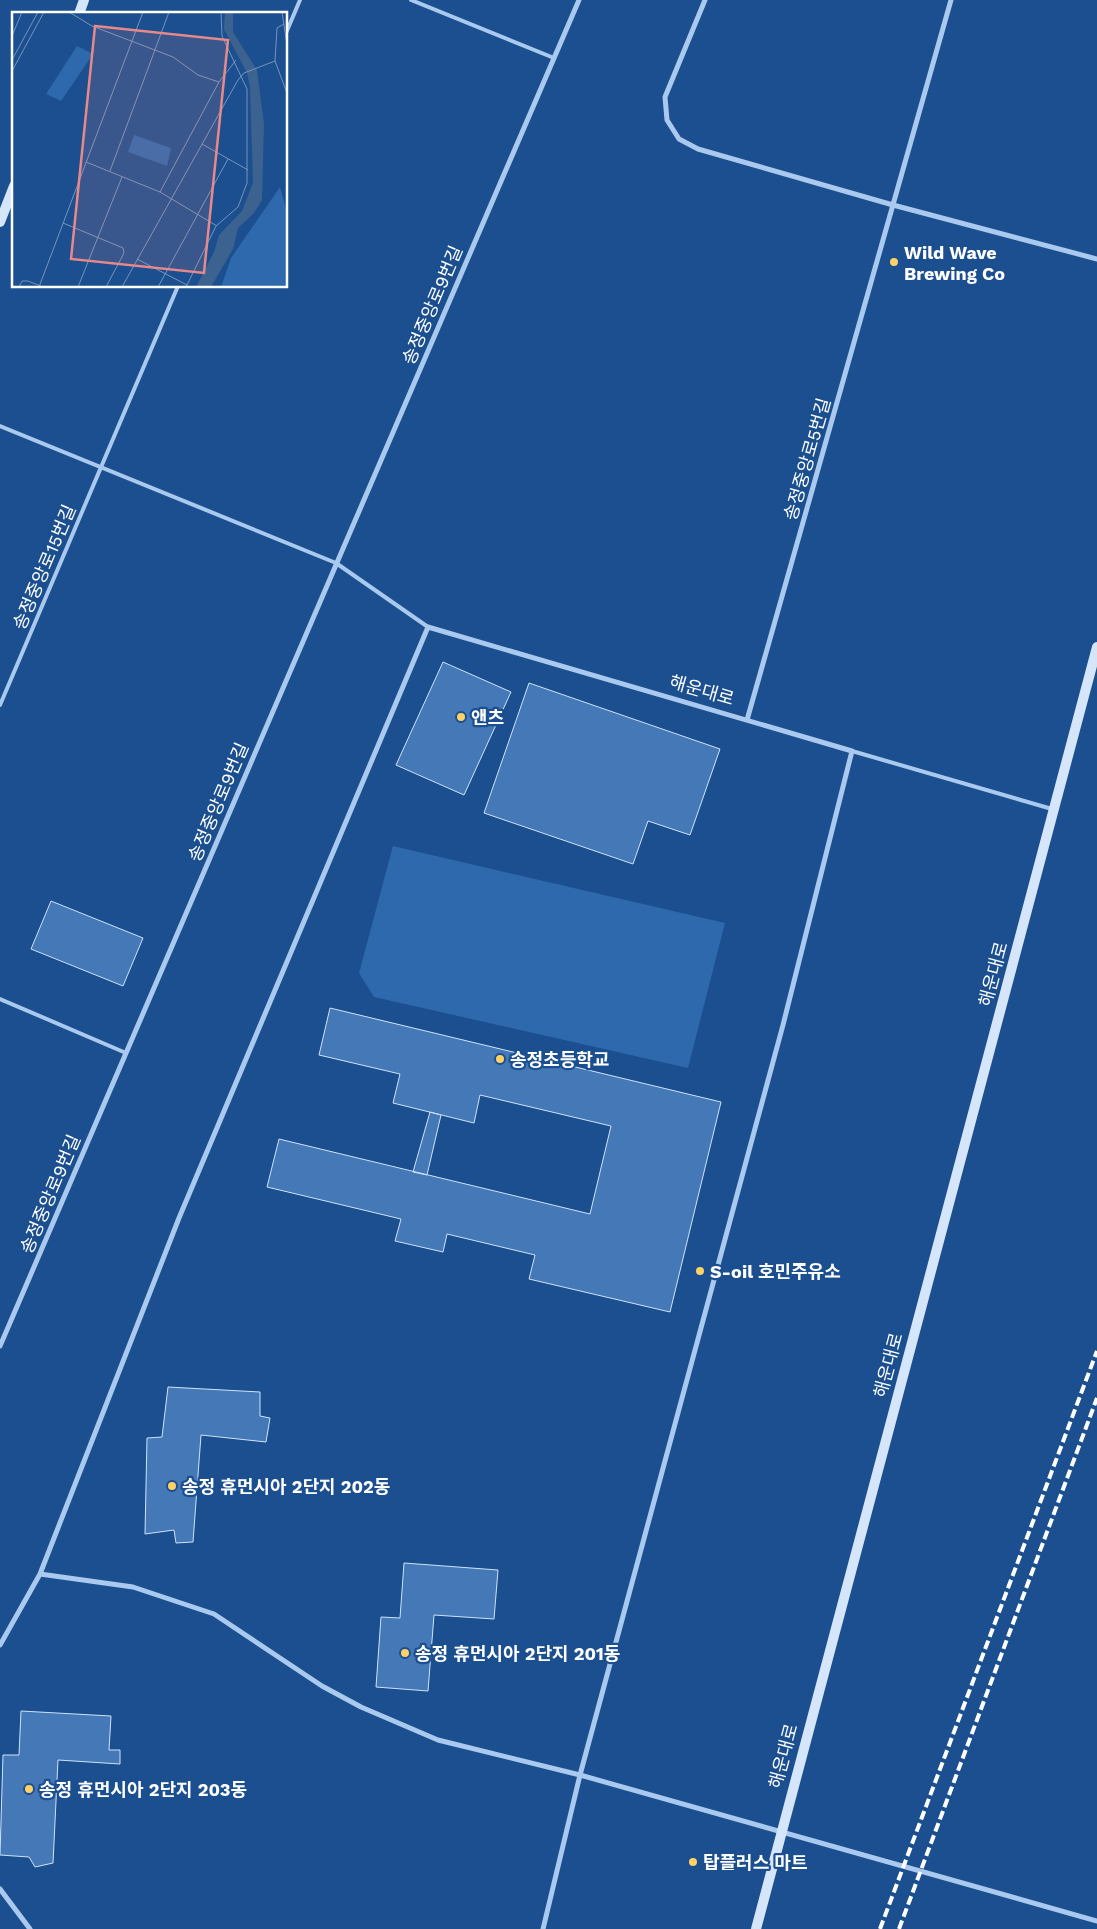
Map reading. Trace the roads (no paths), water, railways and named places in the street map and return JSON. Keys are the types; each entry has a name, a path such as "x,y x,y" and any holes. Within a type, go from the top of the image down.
{"main road":[{"path":"80,12 84,0"},
{"path":"0,222 12,191"},
{"name":"해운대로","path":"756,1929 780,1832 1097,647"}],"street":[{"name":"송정중앙로9번길","path":"0,1346 579,0"},
{"path":"705,0 665,97 667,120 679,139 698,149 893,205 1097,259"},
{"name":"송정중앙로5번길","path":"747,720 950,0"},
{"path":"0,1645 40,1574 179,1218 428,627"},
{"name":"해운대로","path":"428,627 852,751"},
{"path":"543,1929 580,1775 783,1026 852,751"},
{"path":"40,1574 133,1587 214,1614 322,1686 361,1707 438,1740 580,1775 1097,1921"},
{"path":"0,1889 30,1929"}],"lane":[{"path":"288,28 300,0"},
{"path":"411,0 554,58"},
{"name":"송정중앙로15번길","path":"0,705 177,288"},
{"path":"0,426 336,563 428,627"},
{"name":"해운대로","path":"852,751 1054,810"},
{"path":"0,999 126,1053"}],"railway":[{"path":"880,1929 1097,1351"},
{"path":"899,1929 1097,1398"}],"place":[{"name":"Wild Wave Brewing Co","path":"894,262"},
{"name":"앤츠","path":"461,717"},
{"name":"송정초등학교","path":"500,1059"},
{"name":"S-oil 호민주유소","path":"700,1271"},
{"name":"송정 휴먼시아 2단지 202동","path":"172,1486"},
{"name":"송정 휴먼시아 2단지 201동","path":"405,1653"},
{"name":"송정 휴먼시아 2단지 203동","path":"29,1789"},
{"name":"탑플러스 마트","path":"693,1862"}]}
